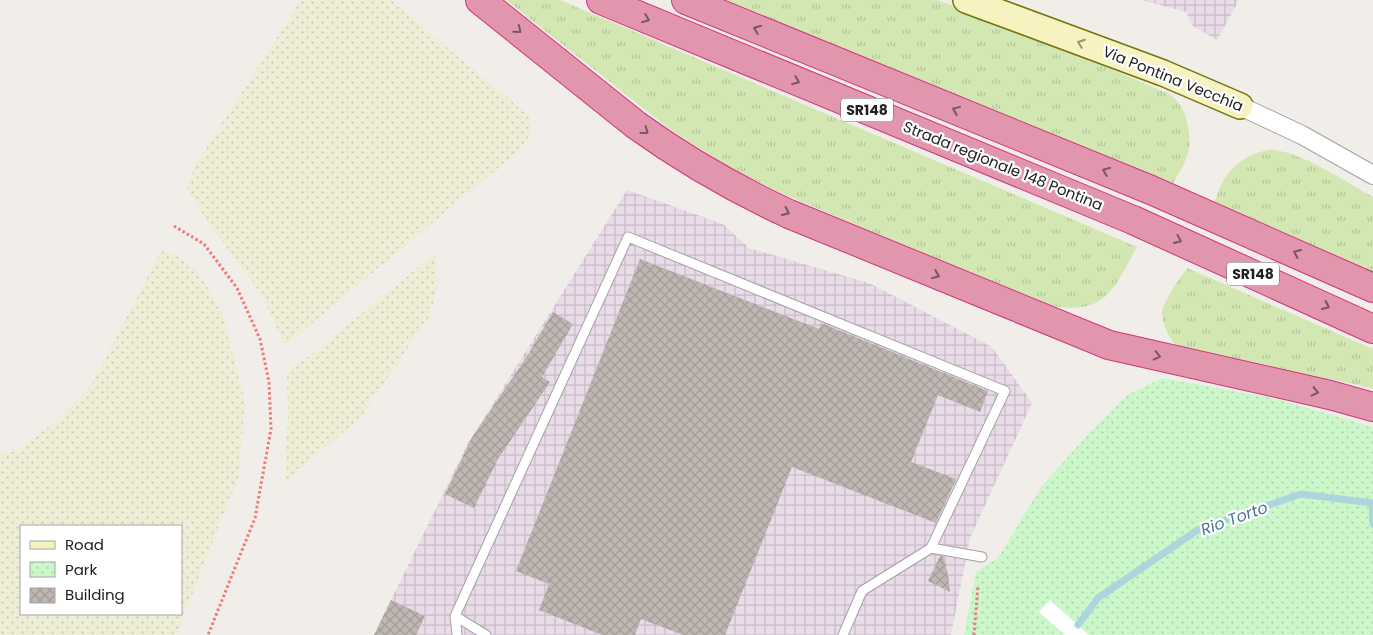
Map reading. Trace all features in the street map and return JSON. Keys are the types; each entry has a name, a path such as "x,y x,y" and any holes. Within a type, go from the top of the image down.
{"highway":[{"path":"480,0 636,125 677,154 743,192 789,214 1109,345 1320,393 1373,407"},
{"name":"Strada regionale 148 Pontina","path":"601,0 1133,220 1373,328"},
{"name":"SR148","path":"686,0 1151,190 1373,288"}],"street":[{"name":"Via Pontina Vecchia","path":"966,0 1164,73 1287,128 1373,175"}],"lane":[{"path":"457,635 455,616 628,237 1005,391 931,548 862,591 843,635"},
{"path":"931,548 982,557"},
{"path":"455,616 486,635"}],"path":[{"path":"174,226 204,244 237,288 260,339 269,382 271,428 255,518 208,635"},
{"path":"974,635 978,585"}],"shaded area":[{"path":"1142,0 1239,0 1217,40 1193,26 1186,12"},
{"path":"627,190 723,224 749,248 869,283 992,347 1032,403 970,538 951,635 374,635 467,445"}],"green space":[{"path":"301,0 391,0 529,116 531,133 520,150 285,346 262,295 204,217 187,189 195,165"},
{"path":"506,0 560,0 1137,247 1120,277 1104,298 1094,304 1081,307 1065,308 1045,305 781,193 731,168 671,130"},
{"path":"726,0 937,0 1039,38 1169,94 1176,100 1185,114 1189,133 1187,157 1171,187"},
{"path":"1269,150 1281,151 1308,160 1373,197 1373,279 1215,202 1222,183 1234,167 1249,156"},
{"path":"161,251 176,255 199,272 223,315 245,402 239,476 176,635 0,635 0,454 16,451 55,422 92,384"},
{"path":"436,253 437,292 428,318 360,418 284,483 288,420 287,374"},
{"path":"1187,268 1373,349 1373,389 1315,377 1205,361 1179,349 1165,326 1162,310"},
{"path":"1162,378 1277,399 1373,427 1373,635 964,635 976,572 998,558 1041,487 1127,395"}],"pier":[{"path":"1050,600 1089,635 1065,635 1039,612"}],"building":[{"path":"640,259 819,329 821,323 988,391 980,412 938,395 911,462 956,479 936,523 792,467 725,635 683,635 641,619 635,635 602,635 539,610 549,584 516,571"},
{"path":"553,312 573,324 542,377 550,382 498,459 474,508 445,494 467,445 526,358"},
{"path":"940,556 943,556 948,574 950,592 928,581"},
{"path":"391,600 425,616 416,635 374,635"}],"waterway":[{"name":"Rio Torto","path":"1078,625 1098,598 1199,529 1301,494 1372,503 1373,524"}]}
